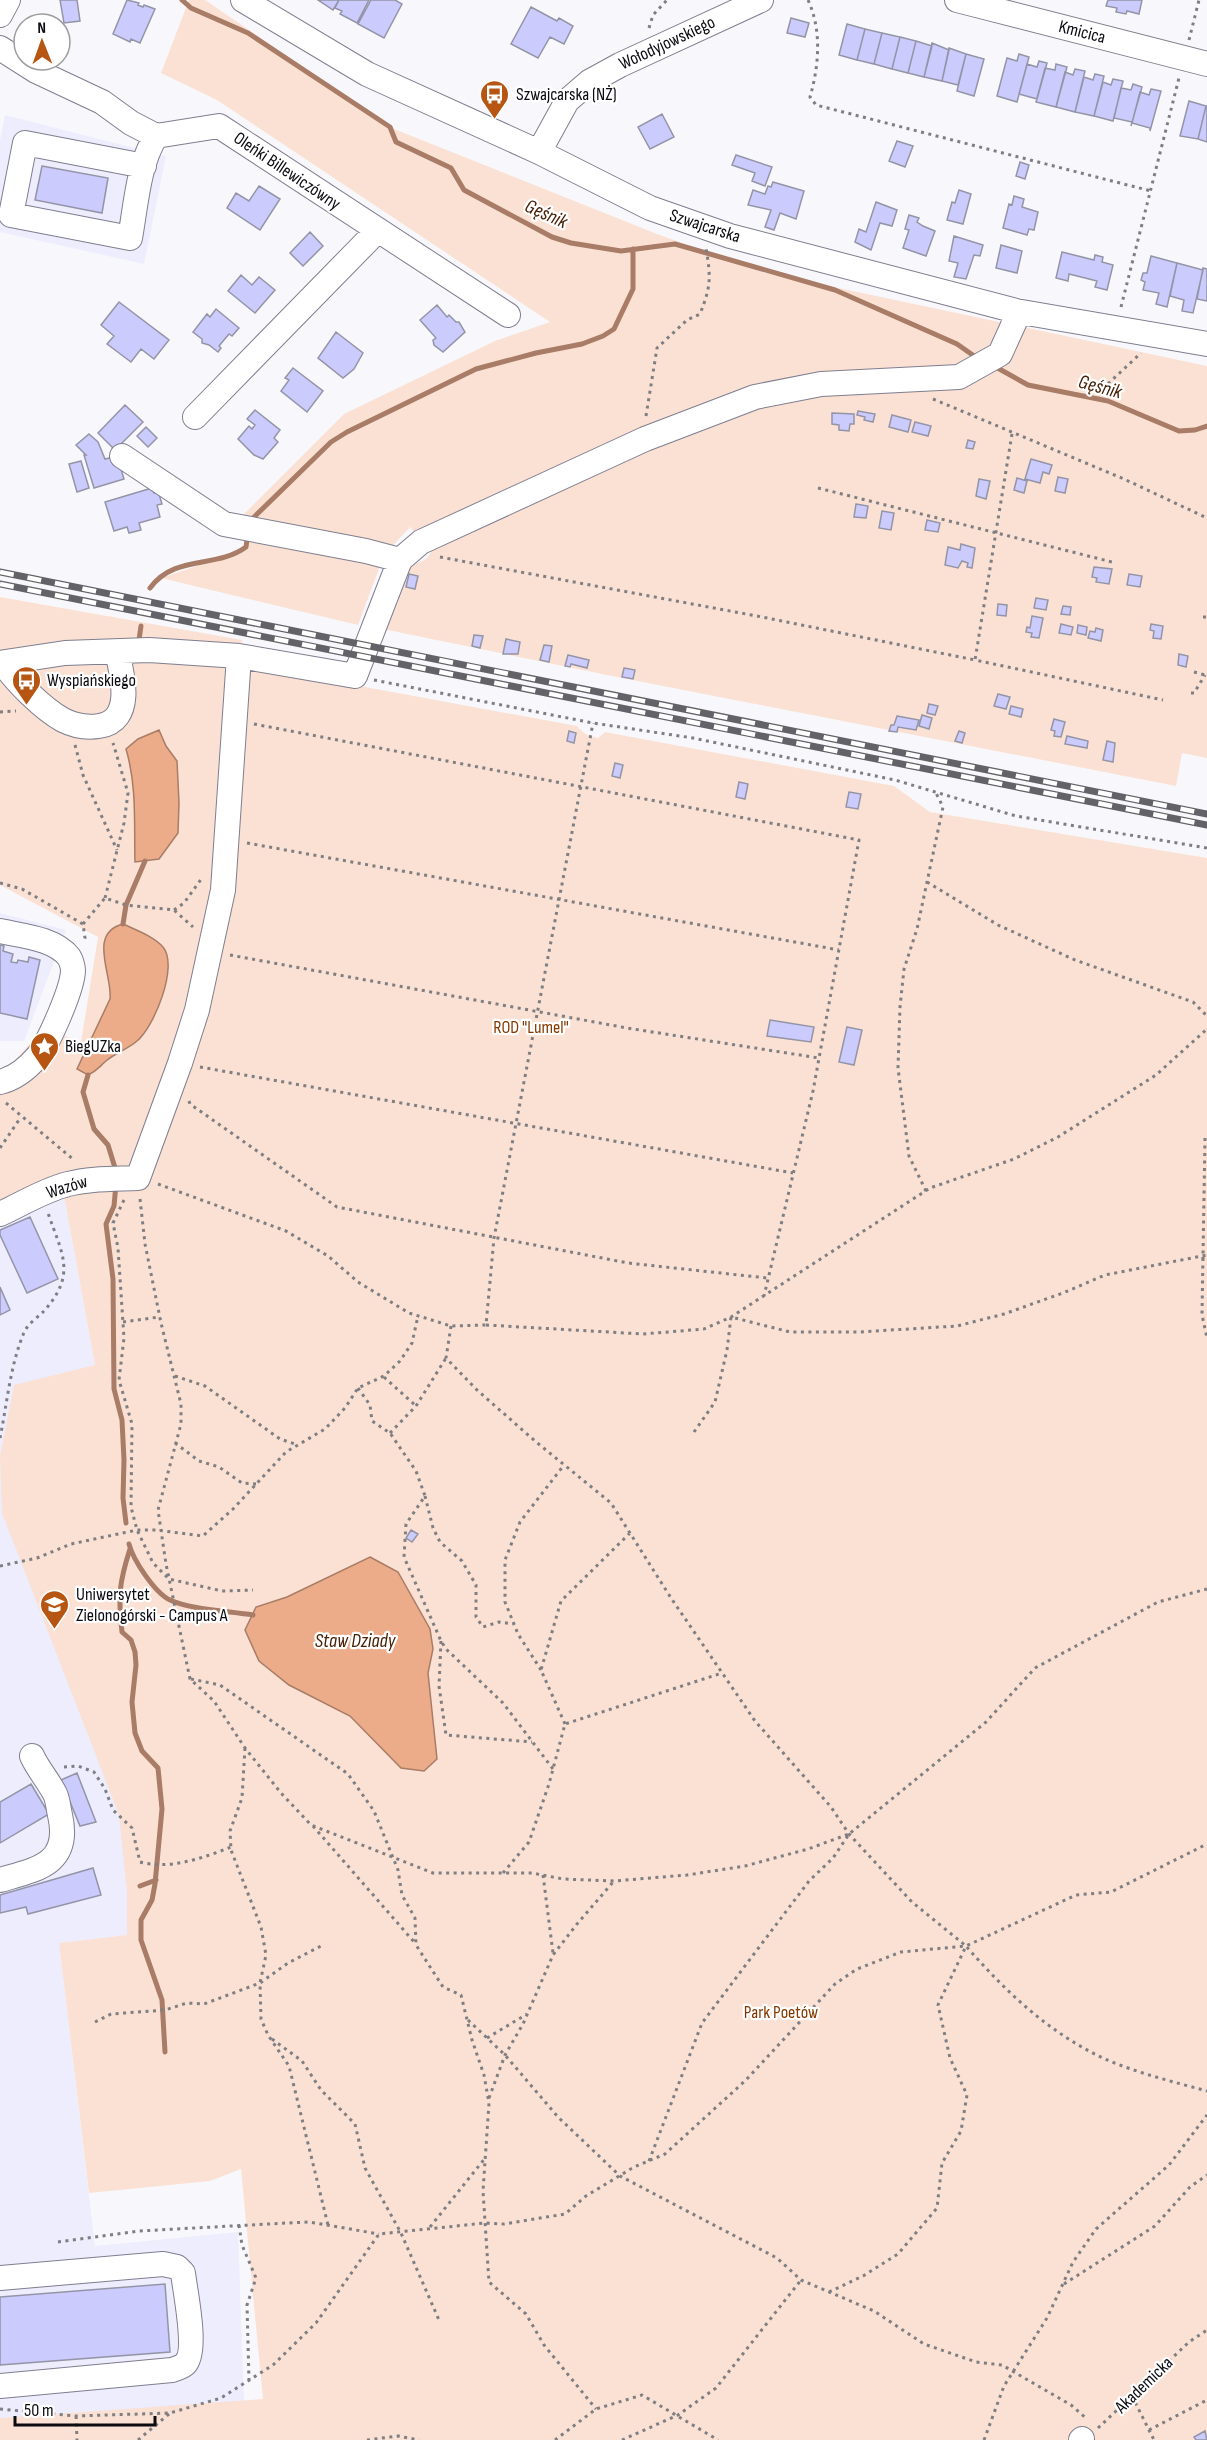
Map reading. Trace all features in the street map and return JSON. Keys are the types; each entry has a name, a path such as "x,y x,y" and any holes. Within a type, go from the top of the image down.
{"street":[{"path":"0,15 8,0"},
{"name":"Szwajcarska","path":"243,0 367,74 539,152 650,208 709,229 1016,311 1207,344"},
{"name":"Wołodyjowskiego","path":"539,152 567,101 589,82 620,65 761,0"},
{"name":"Kmicica","path":"957,0 1194,53"},
{"path":"0,48 36,71 102,102 131,123 156,136 147,151 130,238 11,215 25,143 144,166"},
{"name":"Oleńki Billewiczówny","path":"156,136 219,126 508,315"},
{"path":"195,417 377,231"},
{"path":"1,663 65,653 149,650 239,656 355,676 405,556 421,542 645,439 755,397 821,384 959,377 1000,354 1016,321 1016,311"},
{"path":"122,456 224,524 247,530 405,556"},
{"path":"1,663 47,709 81,727 108,724 115,720 122,707 124,692 117,652"},
{"path":"132,1183 180,1063 217,949 227,851 239,656"},
{"path":"0,931 53,944 69,957 73,969 58,1017 39,1054 26,1069 0,1082"},
{"name":"Wazów","path":"0,1214 68,1184 101,1178 132,1183"},
{"path":"0,1880 33,1871 56,1857 62,1824 55,1793 35,1763"},
{"path":"0,2278 163,2264 177,2267 183,2273 190,2325 190,2354 185,2364 172,2370 0,2386"}],"path":[{"path":"808,0 817,29 817,65 810,97 816,105 1151,190"},
{"path":"1116,327 1151,190 1194,53 1199,0"},
{"path":"645,439 647,399 657,348 687,320 700,314 711,280 705,244"},
{"path":"1097,394 1136,357"},
{"path":"905,378 937,402 1124,479 1207,518"},
{"path":"975,660 1012,434"},
{"path":"818,488 1112,562"},
{"path":"405,556 762,617 1163,700"},
{"path":"1191,693 1194,693 1206,675 1194,672"},
{"path":"355,676 593,723 693,738 895,780 1016,816 1207,848"},
{"path":"66,721 82,775 118,851"},
{"path":"246,722 859,840 819,1058 764,1296"},
{"path":"486,1325 494,1238 593,723"},
{"path":"73,969 85,938 83,924 105,898 118,851 128,793 108,724"},
{"path":"926,1191 909,1156 898,1068 904,969 917,929 943,807 935,791"},
{"path":"174,910 184,903 207,870 218,864 227,851 559,901 839,950"},
{"path":"927,881 998,925 1075,960 1193,1002 1207,1017"},
{"path":"0,883 22,889 83,924"},
{"path":"105,898 126,905 174,910 217,949 537,1013 819,1058"},
{"path":"132,1183 207,1201 286,1231 328,1256 358,1282 409,1313 451,1326 486,1325 644,1334 704,1329 731,1317 926,1191 1014,1159 1058,1137 1156,1075 1207,1029"},
{"path":"180,1063 793,1173"},
{"path":"186,1095 190,1104 337,1207 628,1263 767,1278"},
{"path":"0,1097 21,1117 101,1178"},
{"path":"0,1148 21,1117"},
{"path":"1205,1138 1202,1315 1207,1338"},
{"path":"132,1183 113,1223 118,1248 124,1338 119,1380 132,1424 131,1507 135,1531 153,1563 169,1579 222,1591 253,1590"},
{"path":"132,1183 161,1323 181,1404 181,1424 158,1510 169,1579 178,1611 190,1679 214,1701 245,1748 281,1793 416,1945 443,1987 461,1995 484,2074 488,2099 483,2191 489,2282 526,2314 544,2345 597,2409"},
{"path":"0,1438 16,1355 24,1331 46,1309 62,1284 65,1265 42,1194"},
{"path":"731,1317 790,1332 859,1332 957,1326 1004,1314 1105,1275 1207,1255"},
{"path":"1202,1257 1207,1262"},
{"path":"0,1566 37,1558 71,1544 135,1531 162,1530 203,1536 286,1452 325,1429 345,1408 358,1388 384,1376 400,1361 412,1342 418,1316"},
{"path":"123,1322 159,1317"},
{"path":"694,1432 715,1402 727,1350 731,1317"},
{"path":"390,1433 416,1407 446,1358 447,1339 451,1326"},
{"path":"446,1358 477,1390 611,1503 755,1720 831,1807 849,1834 912,1902 966,1946 1000,1983 1056,2032 1106,2059 1207,2091"},
{"path":"175,1376 205,1386 280,1438 298,1445"},
{"path":"384,1376 416,1407"},
{"path":"358,1388 370,1405 372,1420 390,1433 416,1471 433,1528 440,1542 462,1561 476,1585 476,1617 483,1627 499,1622 514,1624"},
{"path":"175,1443 199,1461 219,1467 242,1483 256,1484"},
{"path":"502,1873 530,1842 566,1724 541,1670 518,1634 505,1602 505,1560 520,1522 564,1465"},
{"path":"425,1496 406,1524 404,1557 441,1641 446,1649 503,1703 553,1769"},
{"path":"541,1670 561,1601 630,1533"},
{"path":"649,2161 702,2023 809,1881 832,1858 849,1834 986,1722 1035,1668 1158,1602 1207,1589"},
{"path":"441,1641 440,1686 446,1735 532,1742"},
{"path":"566,1724 722,1673"},
{"path":"190,1679 220,1685 348,1774 374,1811 398,1870 402,1894 415,1918 416,1945"},
{"path":"245,1748 242,1798 230,1831 231,1847 261,1927 267,1955 260,1983 261,2019 268,2035 289,2066 328,2225"},
{"path":"35,1763 78,1766 94,1772 105,1789 113,1810 132,1828 140,1862 148,1865 179,1863 200,1859 231,1847"},
{"path":"311,1825 433,1873 532,1873 563,1879 614,1881 687,1875 745,1866 808,1849 849,1834"},
{"path":"58,2242 139,2231 309,2222 380,2234 401,2233 485,2223 504,2224 565,2214 586,2196 665,2154 746,2080 835,1984 857,1970 902,1952 966,1946 1076,1895 1111,1892 1207,1844"},
{"path":"543,1875 553,1955"},
{"path":"488,2099 505,2055 528,2013 553,1955 614,1881"},
{"path":"95,2022 111,2014 165,2010 187,2003 204,2004 260,1983 288,1963 321,1946"},
{"path":"829,2292 863,2276 898,2254 937,2208 942,2163 961,2130 967,2095 950,2058 938,2005 966,1946"},
{"path":"488,2038 528,2013"},
{"path":"467,2019 505,2055 558,2117 620,2176 777,2258 801,2280 874,2311 924,2344 976,2362 1002,2365 1014,2371 1071,2405 1084,2433"},
{"path":"268,2035 302,2061 321,2090 355,2124 365,2168 401,2233 440,2320"},
{"path":"984,2440 1004,2386 1047,2318 1073,2262 1096,2229 1169,2165 1207,2115"},
{"path":"429,2229 486,2157"},
{"path":"1062,2284 1155,2226 1190,2187 1207,2175"},
{"path":"239,2225 242,2245 256,2278 247,2305 249,2380"},
{"path":"0,2409 76,2416 170,2413 221,2398 273,2365 315,2323 380,2234"},
{"path":"622,2440 678,2415 716,2388 801,2280"},
{"name":"Akademicka","path":"1084,2433 1098,2429 1189,2342 1207,2330"},
{"path":"555,2440 597,2409 642,2395 718,2440"},
{"path":"1132,2396 1154,2440"},
{"path":"1149,2430 1207,2400"},
{"path":"138,2440 170,2413"},
{"path":"76,2416 77,2440"},
{"path":"367,2440 398,2436 419,2440"}],"shaded area":[{"path":"5,115 166,156 144,264 0,232 0,140"},
{"path":"0,913 66,930 24,1041 0,1041"},
{"name":"Uniwersytet Zielonogórski - Campus A","path":"63,1189 95,1365 127,1892 127,1935 59,1943 95,2246 238,2232 245,2428 132,2440 0,2440 0,1219"}],"green space":[{"path":"189,0 205,0 394,129 657,234 763,272 1207,366 1207,758 1182,753 1176,786 383,629 395,595 407,571 415,564 425,560 431,552 410,527 384,555 358,625 161,578 247,549 236,522 344,414 495,341 550,322 217,100 161,73"},
{"path":"0,597 242,640 240,653 0,656"},
{"name":"Park Poetów","path":"90,659 230,662 577,726 586,734 598,738 605,732 894,786 930,812 1207,858 1207,2440 0,2440 0,2418 263,2399 241,2169 210,2181 89,2193 59,1943 127,1935 127,1892 119,1815 2,1513 0,1456 14,1385 95,1365 63,1190 0,1215 0,1077 44,1028 81,1042 98,937 0,885 0,677 50,665","holes":["166,746 177,761 134,840 134,794 126,749","287,1597 433,1649 401,1768 350,1716 289,1685 259,1661 245,1631 256,1608"]}],"water":[{"path":"159,730 166,746 177,761 178,833 159,859 135,862 133,791 126,749 138,739"},
{"path":"123,924 149,936 163,947 167,956 166,981 157,1010 144,1034 88,1075 77,1069 110,999 104,956 106,936 112,929"},
{"name":"Staw Dziady","path":"370,1557 398,1572 430,1629 433,1649 428,1673 437,1759 424,1771 401,1768 350,1716 289,1685 259,1661 245,1630 256,1607 287,1597"}],"building":[{"path":"60,0 77,0 80,21 72,22 72,12 62,12"},
{"path":"127,0 155,9 140,43 131,39 130,42 113,34"},
{"path":"318,0 339,0 333,10"},
{"path":"339,0 369,0 357,23 340,14 342,11 335,8"},
{"path":"371,0 395,0 402,4 384,38 358,24"},
{"path":"1108,0 1142,0 1139,14 1127,11 1126,14 1116,12 1117,8 1106,6"},
{"path":"531,7 557,21 559,18 573,26 564,44 550,37 538,58 511,44"},
{"path":"791,18 809,23 805,37 787,33"},
{"path":"847,24 865,29 857,60 839,55"},
{"path":"865,29 882,33 874,64 857,60"},
{"path":"882,33 900,37 892,69 874,64"},
{"path":"900,37 916,41 908,73 892,69"},
{"path":"916,41 932,46 924,77 908,73"},
{"path":"932,43 949,50 942,81 924,77"},
{"path":"949,48 966,54 958,85 942,81"},
{"path":"966,54 984,59 974,96 957,91"},
{"path":"1019,54 1029,57 1017,102 997,96 1007,58 1017,61"},
{"path":"1039,61 1047,63 1037,99 1019,94 1027,64 1037,67"},
{"path":"1056,64 1067,67 1056,107 1036,102 1045,68 1055,70"},
{"path":"1075,69 1085,71 1075,112 1056,107 1065,72 1073,75"},
{"path":"1095,74 1104,76 1094,116 1075,112 1084,77 1093,80"},
{"path":"1113,79 1123,81 1113,121 1094,116 1103,82 1111,85"},
{"path":"1133,84 1142,87 1131,126 1132,122 1114,118 1121,88 1131,90"},
{"path":"1151,89 1161,91 1150,131 1150,128 1132,123 1140,92 1149,95"},
{"path":"1189,101 1206,106 1198,139 1180,136"},
{"path":"1207,106 1207,142 1198,139"},
{"path":"662,114 674,137 650,149 638,127"},
{"path":"897,141 913,146 905,167 889,161"},
{"path":"736,155 772,167 765,186 752,181 755,173 732,165"},
{"path":"1020,162 1029,165 1025,179 1016,176"},
{"path":"42,166 108,178 102,213 35,200"},
{"path":"773,182 804,191 796,219 780,213 774,230 765,227 771,210 748,205 753,190 765,194 768,186 771,187"},
{"path":"259,186 280,199 260,230 227,208 236,193 249,201"},
{"path":"959,190 971,194 963,224 947,220 952,202 955,203"},
{"path":"1014,196 1024,199 1022,207 1038,212 1034,230 1029,229 1027,235 1003,228 1009,204 1012,205"},
{"path":"876,202 897,210 892,226 880,223 871,250 855,242 859,229 866,232"},
{"path":"909,215 919,218 917,222 935,231 926,256 903,248 909,230 905,229"},
{"path":"310,232 323,246 303,266 290,253"},
{"path":"954,236 983,245 980,256 974,255 966,279 954,277 958,263 949,261"},
{"path":"1001,245 1022,251 1017,273 996,268"},
{"path":"1062,252 1094,260 1095,255 1103,257 1102,262 1113,265 1107,290 1095,287 1097,281 1069,274 1068,281 1056,278"},
{"path":"1151,256 1177,263 1167,307 1156,304 1159,293 1143,290 1145,282 1141,280 1143,273 1147,273"},
{"path":"1177,263 1203,270 1193,313 1182,311 1184,300 1170,296"},
{"path":"1203,268 1207,269 1207,301 1197,299"},
{"path":"241,275 252,285 259,277 275,290 255,313 228,291"},
{"path":"119,302 169,340 154,359 141,349 131,362 107,344 114,336 101,325"},
{"path":"437,305 447,317 449,315 459,322 465,332 443,352 434,345 433,340 436,338 420,320"},
{"path":"216,309 239,328 232,336 229,334 219,346 221,348 218,352 202,343 202,339 193,332 207,314 210,317"},
{"path":"336,332 363,353 354,369 343,378 318,358"},
{"path":"293,368 323,391 307,412 281,391 289,380 285,378"},
{"path":"125,405 143,422 115,450 98,433"},
{"path":"255,410 280,430 274,438 278,442 263,459 254,455 238,439 249,426 252,429 255,425 247,419"},
{"path":"858,411 875,414 873,422 857,415"},
{"path":"832,413 854,414 854,424 850,424 849,431 839,430 839,425 832,424"},
{"path":"892,415 911,420 908,432 889,427"},
{"path":"915,422 931,426 928,436 912,432"},
{"path":"146,427 157,438 148,447 137,436"},
{"path":"89,434 98,442 105,459 117,456 124,479 94,488 84,455 86,455 76,445"},
{"path":"968,440 975,442 973,449 966,448"},
{"path":"1031,459 1052,465 1049,474 1043,472 1040,483 1025,479"},
{"path":"81,461 89,488 77,492 69,464"},
{"path":"1058,477 1068,479 1065,493 1055,491"},
{"path":"1017,478 1027,481 1024,493 1014,490"},
{"path":"979,479 990,481 986,499 976,496"},
{"path":"152,488 154,493 158,491 162,504 157,505 160,517 139,523 141,530 129,533 127,527 114,531 105,502"},
{"path":"856,504 868,506 866,518 854,517"},
{"path":"882,511 894,513 891,530 879,528"},
{"path":"927,520 940,523 938,532 925,530"},
{"path":"961,544 975,548 972,568 967,567 968,563 962,561 958,568 945,565 948,547 960,550"},
{"path":"1094,567 1112,569 1109,584 1096,582 1097,578 1092,577"},
{"path":"409,574 418,576 415,589 406,587"},
{"path":"1129,574 1142,576 1140,587 1127,585"},
{"path":"1036,598 1048,600 1046,610 1034,608"},
{"path":"998,604 1007,605 1006,616 997,615"},
{"path":"1063,606 1071,607 1070,615 1061,614"},
{"path":"1032,616 1043,618 1039,638 1031,637 1032,633 1026,632 1027,627 1030,628"},
{"path":"1061,624 1073,627 1071,635 1059,633"},
{"path":"1151,624 1163,626 1161,639 1153,638 1154,631 1150,630"},
{"path":"1078,625 1087,627 1086,635 1077,633"},
{"path":"1096,628 1103,630 1101,641 1088,638 1090,631 1095,632"},
{"path":"474,635 483,636 480,648 472,646"},
{"path":"506,639 520,642 518,654 503,654"},
{"path":"544,645 552,646 549,662 540,660"},
{"path":"1179,654 1188,656 1186,667 1178,665"},
{"path":"568,655 589,660 587,668 571,664 570,667 565,666"},
{"path":"624,668 635,670 633,679 622,677"},
{"path":"998,694 1010,697 1006,709 994,706"},
{"path":"929,704 938,706 935,715 927,713"},
{"path":"1011,706 1023,709 1021,717 1009,714"},
{"path":"922,715 932,718 929,729 919,726"},
{"path":"897,716 919,720 916,730 898,727 897,732 889,731"},
{"path":"1054,719 1065,722 1061,737 1054,736 1055,731 1051,730"},
{"path":"569,731 576,733 574,743 567,741"},
{"path":"959,731 965,733 962,743 955,741"},
{"path":"1067,736 1088,741 1087,748 1065,744"},
{"path":"1107,741 1115,743 1113,762 1103,760"},
{"path":"615,763 623,765 620,778 612,776"},
{"path":"739,782 748,784 745,799 736,797"},
{"path":"849,792 861,794 858,809 846,807"},
{"path":"0,945 4,946 3,951 13,954 11,962 17,963 18,960 28,962 29,957 40,960 27,1019 0,1013"},
{"path":"770,1020 814,1027 811,1042 767,1036"},
{"path":"847,1027 862,1030 854,1065 839,1062"},
{"path":"30,1217 58,1279 27,1293 0,1235 0,1230"},
{"path":"0,1287 10,1310 0,1315"},
{"path":"411,1530 418,1534 412,1542 406,1538"},
{"path":"77,1773 96,1822 80,1826 61,1780"},
{"path":"31,1784 49,1814 0,1843 0,1802"},
{"path":"93,1868 101,1895 28,1914 26,1907 0,1913 0,1895"},
{"path":"165,2284 170,2352 0,2365 0,2297"},
{"path":"1205,2431 1207,2440 1196,2440 1194,2437"}],"waterway":[{"name":"Gęśnik","path":"182,0 191,8 248,33 390,127 396,142 451,168 464,190 552,237 571,243 621,251 675,244 835,290 957,344 977,358"},
{"path":"250,521 331,442 347,432 476,369 582,344 614,329 633,289 633,249"},
{"name":"Gęśnik","path":"994,366 1028,385 1108,401 1179,431 1195,430 1207,426"},
{"path":"150,588 160,577 171,570 234,554 246,547 248,533"},
{"path":"139,640 141,626"},
{"path":"123,924 126,905 145,861"},
{"path":"88,1075 83,1092 94,1129 108,1145 116,1171"},
{"path":"116,1184 114,1206 106,1224 113,1279 114,1389 122,1420 123,1498 126,1523"},
{"path":"129,1544 145,1575 158,1591 170,1600 199,1608 253,1615"},
{"path":"130,1549 120,1590 122,1632 131,1640 135,1652 132,1702 135,1733 142,1751 158,1768 162,1809 155,1884 152,1900 141,1920 141,1940 162,2000 165,2052"},
{"path":"140,1886 156,1880"}],"railway":[{"path":"0,572 1207,814"},
{"path":"0,584 1207,825"}],"place":[{"name":"Szwajcarska (NŻ)","path":"495,120"},
{"name":"Wyspiańskiego","path":"26,706"},
{"name":"BiegUZka","path":"44,1072"},
{"name":"Uniwersytet Zielonogórski - Campus A","path":"55,1630"}],"park label":[{"name":"ROD \"Lumel\"","path":"531,1027"}]}
